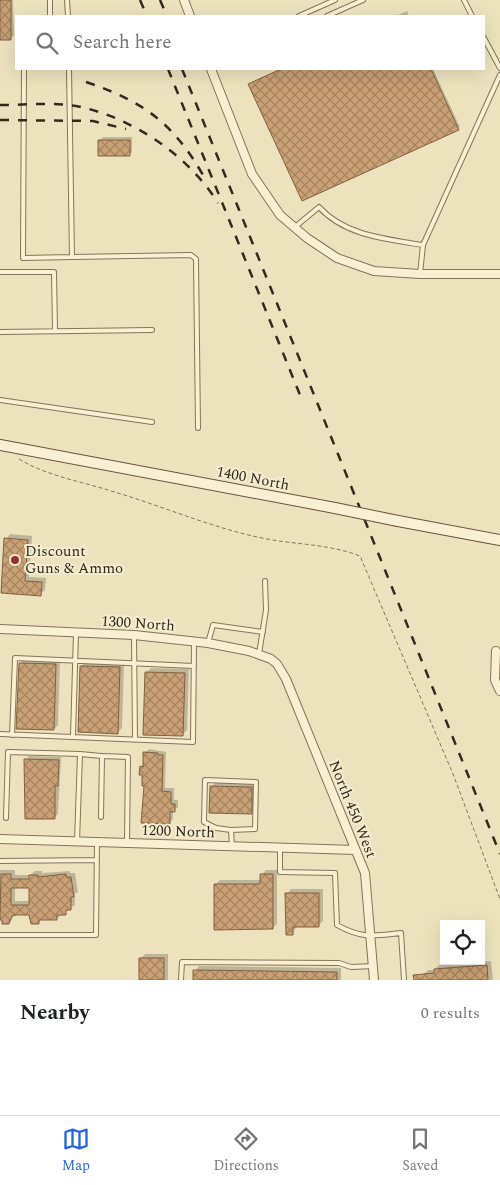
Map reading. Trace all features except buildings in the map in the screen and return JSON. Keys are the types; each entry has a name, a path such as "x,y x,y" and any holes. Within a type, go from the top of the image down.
{"main road":[{"name":"1400 North","path":"0,445 500,540"}],"street":[{"path":"184,0 190,15"},
{"path":"211,70 252,174 280,215 336,258 374,272 500,274"},
{"name":"1300 North","path":"0,629 134,635 194,641 259,654 271,659"},
{"path":"496,651 495,680 500,691"},
{"name":"North 450 West","path":"271,659 277,664 286,680 365,873 374,980"},
{"name":"1200 North","path":"0,839 355,850"}],"lane":[{"path":"50,0 50,15"},
{"path":"67,0 68,15"},
{"path":"301,15 336,0"},
{"path":"329,15 363,0"},
{"path":"464,0 472,15"},
{"path":"485,40 500,68"},
{"path":"24,70 23,258 190,255 196,259 198,428"},
{"path":"69,70 72,257"},
{"path":"420,274 423,245 500,75"},
{"path":"295,227 319,207 326,215 371,237 423,245"},
{"path":"0,272 54,272 55,331"},
{"path":"0,332 152,330"},
{"path":"0,400 152,422"},
{"path":"259,654 266,610 265,581"},
{"path":"208,643 213,625 263,632"},
{"path":"73,736 76,633"},
{"path":"134,635 135,740"},
{"path":"0,734 193,742 194,641"},
{"path":"12,735 15,658 194,666"},
{"path":"6,818 8,752 128,757 126,844"},
{"path":"77,842 80,754"},
{"path":"101,817 102,756"},
{"path":"205,780 256,782 255,829 231,830 216,828 204,822 205,780"},
{"path":"231,830 232,847"},
{"path":"0,934 96,935 98,843"},
{"path":"280,848 280,872 335,873 337,925 354,935 371,937 401,933 404,980"},
{"path":"0,861 97,860"},
{"path":"181,980 182,962 339,963 350,967 374,966"}],"path":[{"path":"14,456 36,469 266,539 337,547 360,556 453,774 500,898"}],"railway":[{"path":"140,0 147,15"},
{"path":"160,0 167,15"},
{"path":"168,70 300,395"},
{"path":"182,70 500,854"},
{"path":"86,82 124,97 155,116 180,141 203,175"},
{"path":"0,105 48,104 76,106 118,119 138,129 175,154 206,186 218,203"},
{"path":"0,120 93,121 126,129"}],"place":[{"name":"Discount Guns & Ammo","path":"15,560"}]}
